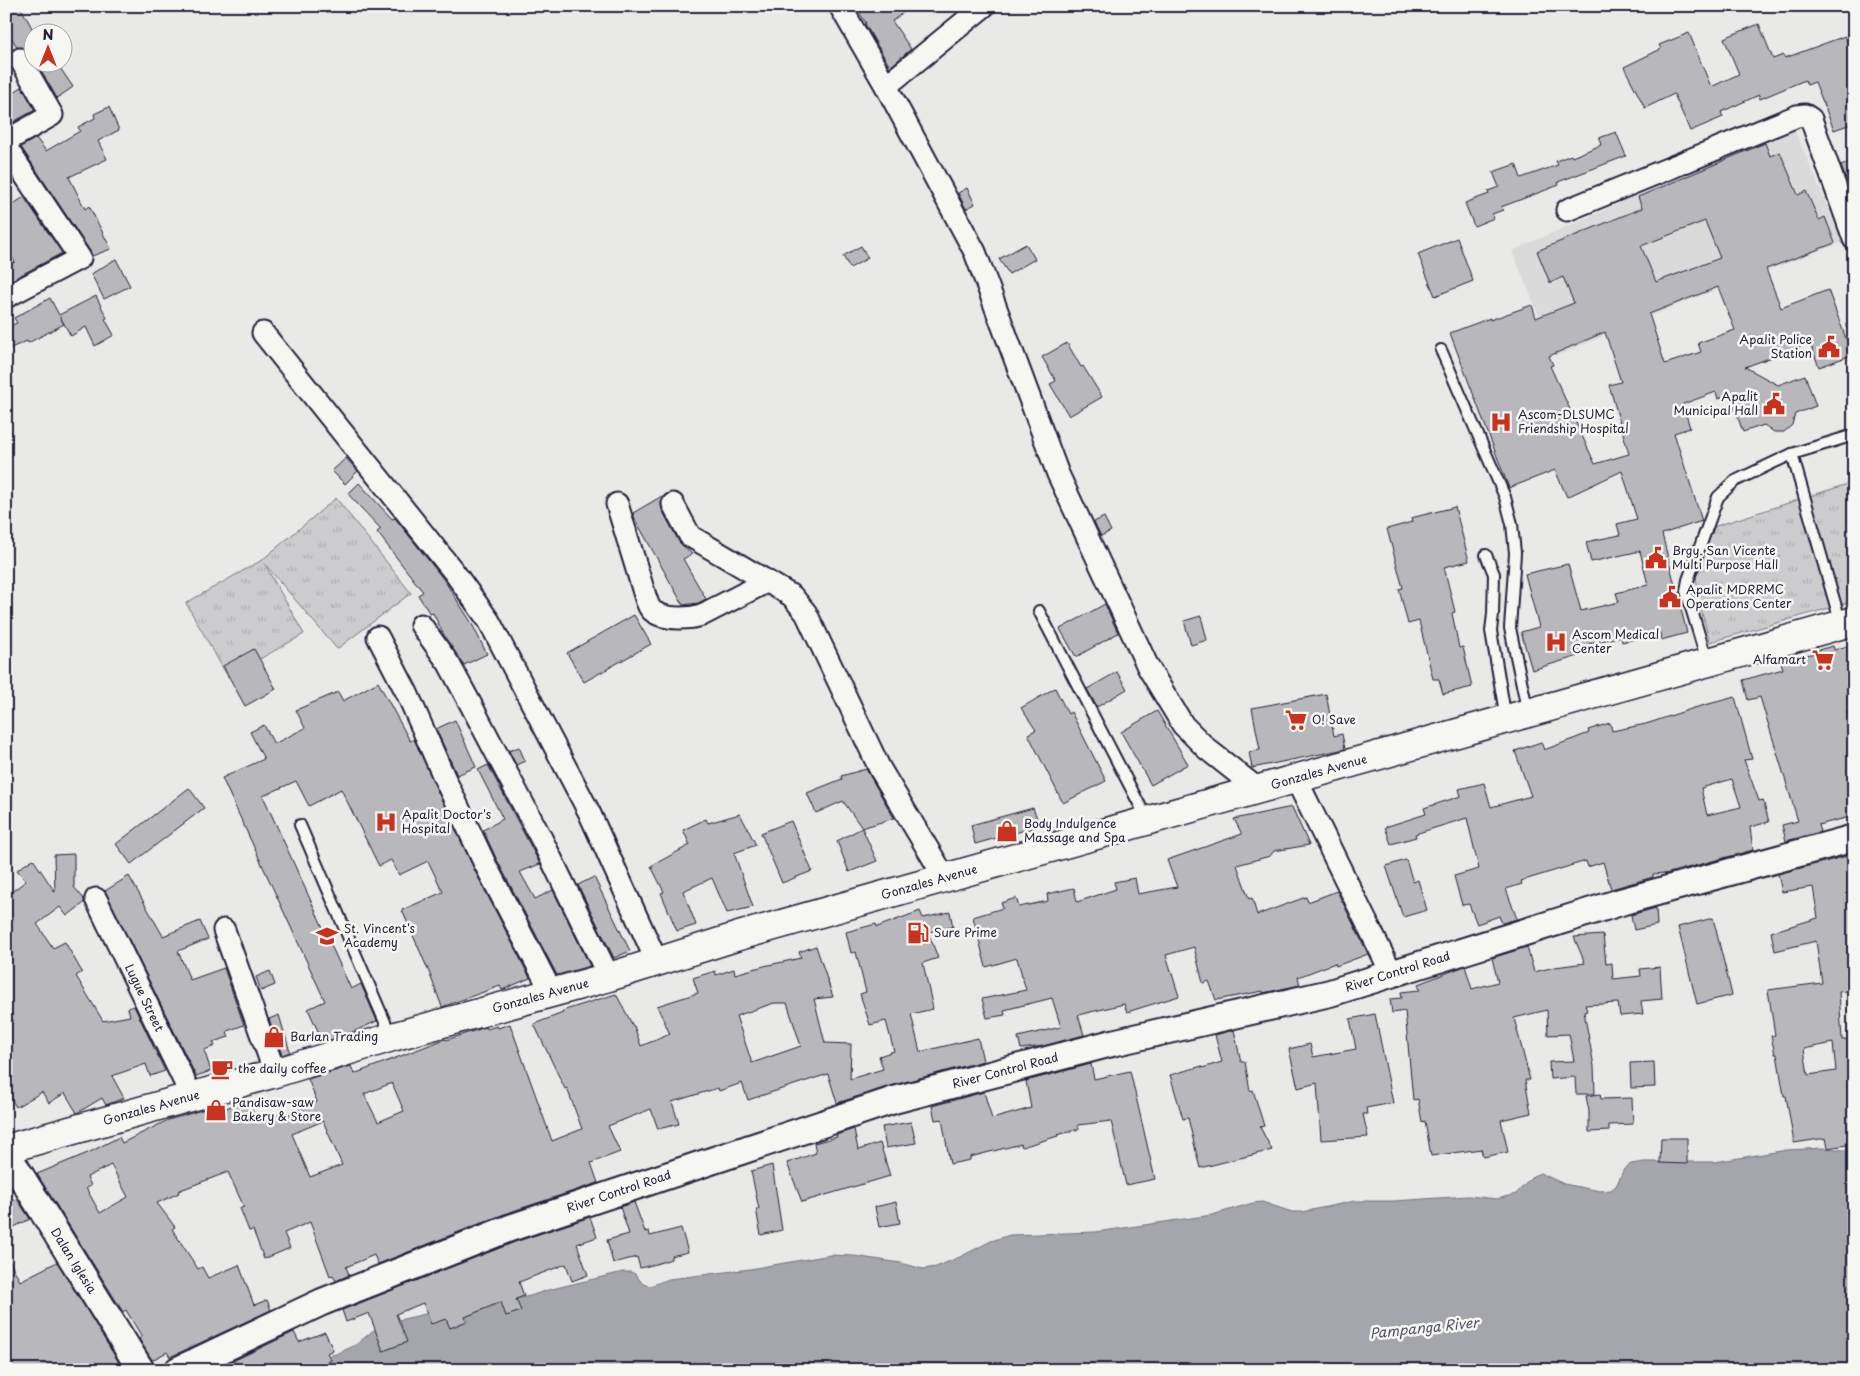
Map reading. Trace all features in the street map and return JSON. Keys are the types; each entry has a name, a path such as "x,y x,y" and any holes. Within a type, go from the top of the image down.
{"main road":[{"name":"Gonzales Avenue","path":"6,1150 275,1073 392,1037 609,977 739,936 1848,623"}],"street":[{"path":"840,6 886,86 975,252 1058,474 1148,667 1183,725 1207,749 1259,790"},
{"path":"886,86 984,6"},
{"path":"6,141 52,115 20,59"},
{"path":"1567,210 1797,116 1805,115 1812,119 1854,239"},
{"path":"6,147 80,258 6,297"},
{"path":"262,333 454,572 489,621 589,812 657,962"},
{"path":"617,504 646,599 655,613 670,617 692,618 702,616 766,582"},
{"path":"673,504 690,536 792,596 806,613 880,769 945,878"},
{"path":"421,625 449,664 470,703 542,840 609,977"},
{"path":"378,637 407,693 485,864 552,992"},
{"path":"1296,779 1392,974"},
{"name":"River Control Road","path":"178,1370 322,1302 510,1228 894,1100 1112,1044 1330,993 1624,901 1854,838"},
{"name":"Lugue Street","path":"96,899 192,1097"},
{"path":"224,930 275,1073"},
{"name":"Dalan Iglesia","path":"6,1150 141,1370"}],"lane":[{"path":"1441,350 1505,497 1512,524 1515,553 1510,628 1517,717"},
{"path":"1708,663 1686,591 1688,580 1718,497 1736,481 1792,454 1854,435"},
{"path":"1792,454 1848,623"},
{"path":"1486,556 1494,574 1491,631 1517,717"},
{"path":"1039,611 1148,820"},
{"path":"300,825 392,1037"}],"shaded area":[{"path":"1793,126 1843,242 1694,298 1556,356 1512,251"}],"green space":[{"path":"1854,482 1854,601 1710,642 1699,603 1696,576 1713,527"},
{"path":"336,498 411,593 337,649 264,563 304,634 228,677 186,603 262,560"}],"water":[{"name":"Pampanga River","path":"1823,1148 1854,1151 1854,1370 264,1370 336,1354 354,1346 378,1327 390,1322 452,1308 489,1305 623,1272 635,1274 643,1284 650,1286 669,1279 750,1269 831,1255 854,1256 901,1263 923,1269 936,1267 991,1241 1010,1235 1096,1232 1212,1215 1262,1202 1292,1212 1302,1212 1355,1201 1394,1201 1468,1196 1497,1199 1516,1194 1533,1176 1540,1173 1564,1184 1600,1191 1611,1190 1616,1186 1624,1169 1631,1164 1644,1162 1715,1162 1787,1150"}],"building":[{"path":"6,6 20,6 29,22 22,22 22,48 17,47 6,28"},
{"path":"855,6 912,6 892,21 911,49 890,67"},
{"path":"1759,24 1773,59 1783,55 1785,58 1845,36 1854,61 1854,123 1834,130 1815,82 1807,85 1805,80 1760,99 1759,95 1721,112 1723,117 1690,131 1674,94 1645,108 1624,67 1661,49 1659,45 1689,33 1711,87 1739,74 1724,38"},
{"path":"42,72 63,72 73,87 57,98"},
{"path":"22,87 35,110 6,126 6,97"},
{"path":"109,107 119,130 98,141 107,159 69,177 85,209 89,206 111,249 92,256 21,147 36,138 46,151 80,131 78,127 95,118 94,114"},
{"path":"1616,132 1626,156 1558,182 1559,185 1501,207 1503,210 1492,214 1494,218 1474,226 1465,203 1489,194 1488,191 1499,187 1493,172 1516,164 1521,178 1558,165 1556,161 1571,155 1572,157 1601,145 1599,138"},
{"path":"1765,143 1770,156 1780,152 1798,195 1806,191 1819,220 1825,217 1835,243 1766,269 1781,308 1828,290 1852,355 1819,367 1810,343 1745,367 1778,385 1805,375 1816,406 1795,414 1792,425 1784,432 1774,432 1764,425 1743,432 1730,395 1718,399 1716,392 1683,404 1690,428 1674,433 1702,521 1662,534 1687,633 1661,640 1660,633 1622,642 1621,636 1589,644 1592,652 1532,670 1521,632 1539,627 1525,574 1568,564 1581,611 1619,602 1616,593 1648,585 1640,551 1591,562 1586,542 1620,535 1617,524 1637,519 1622,471 1567,497 1555,470 1509,488 1450,333 1532,305 1536,318 1574,303 1563,277 1550,283 1537,251 1642,208 1638,197","holes":["1705,221 1720,258 1656,282 1641,246","1718,287 1735,330 1698,343 1701,352 1665,364 1649,314","1605,332 1621,382 1609,385 1629,454 1595,464 1550,366 1553,365 1549,356"]},
{"path":"1854,161 1854,201 1841,166"},
{"path":"967,188 975,204 966,209 958,193"},
{"path":"24,197 62,253 6,283 6,265 15,262 6,247 6,209"},
{"path":"1457,238 1473,281 1435,296 1418,254"},
{"path":"1026,244 1035,259 1009,274 999,259"},
{"path":"861,246 868,258 850,268 843,256"},
{"path":"116,259 130,286 104,299 91,274"},
{"path":"96,296 114,335 95,346 86,327 71,336 60,317 64,324 28,343 27,341 6,350 6,327 17,323 14,318 50,298 59,315"},
{"path":"1067,343 1102,397 1069,416 1050,384 1056,381 1042,357"},
{"path":"346,458 358,471 345,484 332,471"},
{"path":"359,483 392,519 395,518 444,580 471,622 487,654 464,665 446,639 433,613 430,614 418,595 423,592 377,532 381,529 348,494"},
{"path":"662,496 662,510 679,542 692,554 683,559 706,599 698,603 683,605 635,519 633,513"},
{"path":"1455,507 1469,561 1444,567 1455,612 1452,613 1459,648 1463,647 1472,687 1443,694 1439,679 1433,679 1419,621 1408,624 1399,589 1403,588 1387,529 1412,522 1411,518"},
{"path":"1104,517 1111,531 1101,536 1094,522"},
{"path":"1105,604 1118,633 1076,657 1060,629"},
{"path":"634,615 651,644 584,682 567,653"},
{"path":"1201,616 1207,640 1191,645 1184,621"},
{"path":"1854,644 1854,699 1848,701 1850,711 1847,712 1854,741 1854,816 1818,825 1820,832 1786,841 1782,825 1798,821 1760,697 1748,700 1743,680 1783,669 1781,662 1818,652 1818,650 1833,646 1834,650"},
{"path":"254,649 276,689 245,706 223,666"},
{"path":"1117,672 1127,689 1097,707 1087,689"},
{"path":"378,682 410,741 414,739 474,869 530,978 502,990 500,986 442,1007 402,910 443,892 428,861 399,875 391,860 379,866 341,789 309,806 296,781 263,796 351,989 361,984 377,1021 346,1035 323,1042 308,1009 325,1001 222,778 264,759 250,732 264,725 274,744 305,728 296,710 338,692 343,701"},
{"path":"1055,688 1068,714 1071,712 1106,781 1063,803 1028,734 1036,730 1021,708"},
{"path":"1326,694 1334,736 1342,734 1345,749 1252,768 1249,752 1260,750 1252,708"},
{"path":"1735,697 1752,759 1744,760 1759,801 1763,800 1769,822 1750,827 1753,850 1665,874 1653,874 1653,877 1611,889 1603,862 1588,867 1586,861 1521,881 1522,884 1506,889 1517,919 1502,923 1499,916 1477,924 1469,904 1462,905 1454,876 1479,869 1467,818 1415,834 1416,837 1391,844 1385,827 1426,814 1424,808 1461,796 1459,789 1484,783 1491,807 1531,796 1515,751 1541,742 1544,750 1589,733 1588,730 1610,723 1612,731 1646,724","holes":["1732,779 1741,807 1707,815 1701,788"]},
{"path":"1157,711 1188,764 1151,785 1121,732"},
{"path":"455,720 476,767 457,775 436,729"},
{"path":"519,747 525,761 516,765 509,751"},
{"path":"488,765 540,864 520,872 535,899 553,890 590,966 557,975 496,858 483,830 503,819 478,770"},
{"path":"866,769 894,818 862,828 843,801 816,813 807,793 842,779 841,776"},
{"path":"189,788 204,808 131,864 116,844"},
{"path":"1292,807 1309,845 1274,851 1270,856 1237,865 1249,899 1252,898 1257,915 1306,897 1308,902 1337,891 1368,954 1336,966 1335,963 1298,977 1300,985 1216,1000 1209,981 1203,983 1194,947 1166,955 1179,996 1127,1012 1124,1004 1078,1015 1084,1035 1043,1046 1021,1049 1018,1037 1061,1027 1052,998 1004,1010 1005,1015 987,1018 982,999 1026,990 1017,958 986,967 973,917 1003,908 1001,903 1016,898 1019,907 1048,901 1047,894 1074,888 1077,902 1116,889 1114,882 1135,878 1138,894 1177,887 1167,860 1242,834 1234,819"},
{"path":"1033,808 1040,826 975,844 971,825"},
{"path":"740,814 756,845 734,853 753,907 727,913 712,878 683,891 696,925 677,931 661,893 664,892 651,866 690,845 683,830 706,819 708,823"},
{"path":"791,821 812,871 782,883 761,833"},
{"path":"862,828 877,861 849,872 837,841"},
{"path":"74,854 74,887 84,899 84,903 67,916 60,907 37,924 53,948 65,942 82,972 76,976 103,1021 130,1016 128,1008 134,1006 165,1071 150,1076 146,1064 112,1076 124,1098 106,1105 102,1098 77,1113 65,1093 49,1103 42,1092 16,1107 6,1091 6,896 26,881 17,870 33,859 55,892 54,855"},
{"path":"1847,856 1854,885 1854,990 1839,992 1842,1040 1850,1039 1851,1047 1854,1046 1854,1141 1846,1141 1847,1145 1828,1148 1826,1138 1794,1143 1777,1054 1775,1054 1771,1036 1775,1035 1768,990 1822,983 1816,941 1775,951 1771,932 1818,918 1813,887 1782,892 1778,874","holes":["1833,1043 1836,1071 1808,1075 1804,1049"]},
{"path":"1406,860 1413,882 1418,880 1427,910 1403,917 1386,866"},
{"path":"129,876 163,936 200,921 208,939 178,951 190,980 224,968 244,1025 227,1031 229,1037 213,1042 215,1046 204,1050 211,1071 196,1076 105,891"},
{"path":"594,877 630,951 614,958 578,885"},
{"path":"1656,908 1657,925 1634,930 1631,915"},
{"path":"920,911 923,918 950,912 953,927 928,932 938,958 923,963 933,1009 911,1014 920,1052 978,1038 983,1061 890,1086 837,1103 828,1074 748,1100 742,1083 719,1091 718,1088 672,1102 679,1124 658,1129 651,1109 608,1126 620,1152 591,1163 598,1183 504,1214 378,1264 374,1255 346,1267 349,1275 336,1281 333,1275 330,1276 310,1222 284,1233 290,1248 264,1259 253,1230 249,1231 240,1208 244,1207 228,1172 178,1191 179,1193 157,1203 175,1227 172,1229 198,1269 202,1267 208,1278 239,1265 254,1305 267,1300 271,1310 170,1357 167,1352 152,1360 139,1339 142,1337 126,1310 123,1312 37,1174 90,1152 119,1137 122,1143 168,1120 222,1104 224,1109 248,1099 255,1117 260,1115 263,1122 286,1112 287,1115 317,1102 308,1079 351,1066 354,1074 445,1039 486,1027 487,1029 497,1026 498,1028 510,1024 552,1141 582,1129 567,1088 565,1089 534,1024 563,1013 562,1011 616,994 634,1026 641,1046 670,1034 657,1006 698,993 693,978 715,971 716,975 734,969 735,974 801,958 799,952 816,946 833,997 814,999 825,1043 851,1044 850,1079 883,1069 879,1056 894,1051 886,1021 870,1025 860,994 866,992 856,952 851,953 846,932 876,924 877,927","holes":["774,1003 787,1003 801,1046 752,1063 736,1016","392,1083 404,1111 378,1122 364,1094","323,1121 342,1165 310,1177 292,1134","111,1165 128,1197 100,1213 86,1188 91,1186 87,1177"]},
{"path":"1713,918 1732,995 1697,1004 1678,927"},
{"path":"1603,935 1606,964 1612,963 1613,979 1641,976 1640,969 1660,967 1662,999 1641,1001 1643,1014 1620,1016 1618,1003 1585,1005 1587,1011 1584,1012 1594,1066 1595,1094 1576,1094 1575,1077 1550,1079 1549,1062 1574,1061 1569,1034 1548,1035 1547,1010 1514,1018 1530,1080 1525,1080 1531,1113 1501,1120 1508,1152 1483,1157 1481,1149 1431,1156 1425,1121 1422,1122 1418,1099 1413,1100 1405,1011 1392,1013 1390,999 1402,998 1401,992 1420,990 1418,984 1465,966 1472,989 1498,982 1492,958 1527,947 1534,972 1585,963 1574,937"},
{"path":"270,971 275,985 261,991 256,977"},
{"path":"1375,1014 1393,1103 1366,1108 1367,1114 1363,1114 1368,1137 1321,1140 1317,1083 1298,1088 1289,1049 1310,1044 1313,1057 1356,1049 1350,1019"},
{"path":"279,1015 290,1052 282,1055 269,1019"},
{"path":"1234,1030 1241,1062 1245,1062 1250,1091 1253,1090 1264,1126 1260,1127 1272,1150 1200,1168 1188,1118 1183,1119 1170,1075 1222,1062 1215,1035"},
{"path":"1654,1062 1655,1087 1631,1088 1630,1063"},
{"path":"1091,1064 1094,1079 1130,1071 1155,1179 1126,1185 1111,1121 1078,1125 1079,1129 1022,1147 1021,1144 970,1157 970,1160 950,1164 942,1119 935,1120 932,1106 984,1092 992,1119 1031,1108 1026,1081"},
{"path":"1600,1094 1601,1099 1632,1098 1633,1124 1609,1125 1609,1131 1589,1132 1589,1111 1586,1096"},
{"path":"911,1122 916,1143 886,1148 882,1127"},
{"path":"854,1129 858,1150 880,1143 890,1176 802,1202 787,1163 816,1153 814,1143 837,1137 836,1135"},
{"path":"1661,1138 1687,1138 1687,1164 1660,1163"},
{"path":"772,1165 782,1230 761,1235 756,1209 759,1209 751,1171"},
{"path":"17,1199 30,1219 6,1231 6,1204"},
{"path":"634,1202 645,1232 649,1231 650,1236 681,1228 688,1252 671,1256 671,1259 640,1268 637,1257 613,1263 607,1240 629,1234 620,1207"},
{"path":"896,1202 900,1223 879,1227 875,1207"},
{"path":"590,1217 597,1237 577,1244 588,1275 572,1281 566,1264 519,1282 524,1296 516,1299 521,1311 506,1316 501,1302 465,1317 467,1321 450,1328 446,1319 431,1324 423,1303 396,1314 407,1342 383,1351 369,1313 346,1322 342,1310 515,1242"},
{"path":"6,1254 20,1281 57,1262 123,1369 6,1370"},
{"path":"294,1332 299,1342 325,1332 333,1350 327,1353 331,1360 311,1370 214,1370"}],"place":[{"name":"Apalit Police Station","path":"1829,347"},
{"name":"Apalit Municipal Hall","path":"1774,404"},
{"name":"Ascom-DLSUMC Friendship Hospital","path":"1501,422"},
{"name":"Brgy. San Vicente Multi Purpose Hall","path":"1656,558"},
{"name":"Apalit MDRRMC Operations Center","path":"1670,597"},
{"name":"Ascom Medical Center","path":"1556,642"},
{"name":"Alfamart","path":"1823,660"},
{"name":"O! Save","path":"1296,720"},
{"name":"Apalit Doctor's Hospital","path":"386,822"},
{"name":"Body Indulgence Massage and Spa","path":"1007,831"},
{"name":"Sure Prime","path":"918,933"},
{"name":"St. Vincent's Academy","path":"327,936"},
{"name":"Barlan Trading","path":"274,1037"},
{"name":"the daily coffee","path":"222,1069"},
{"name":"Pandisaw-saw Bakery & Store","path":"216,1110"}]}
